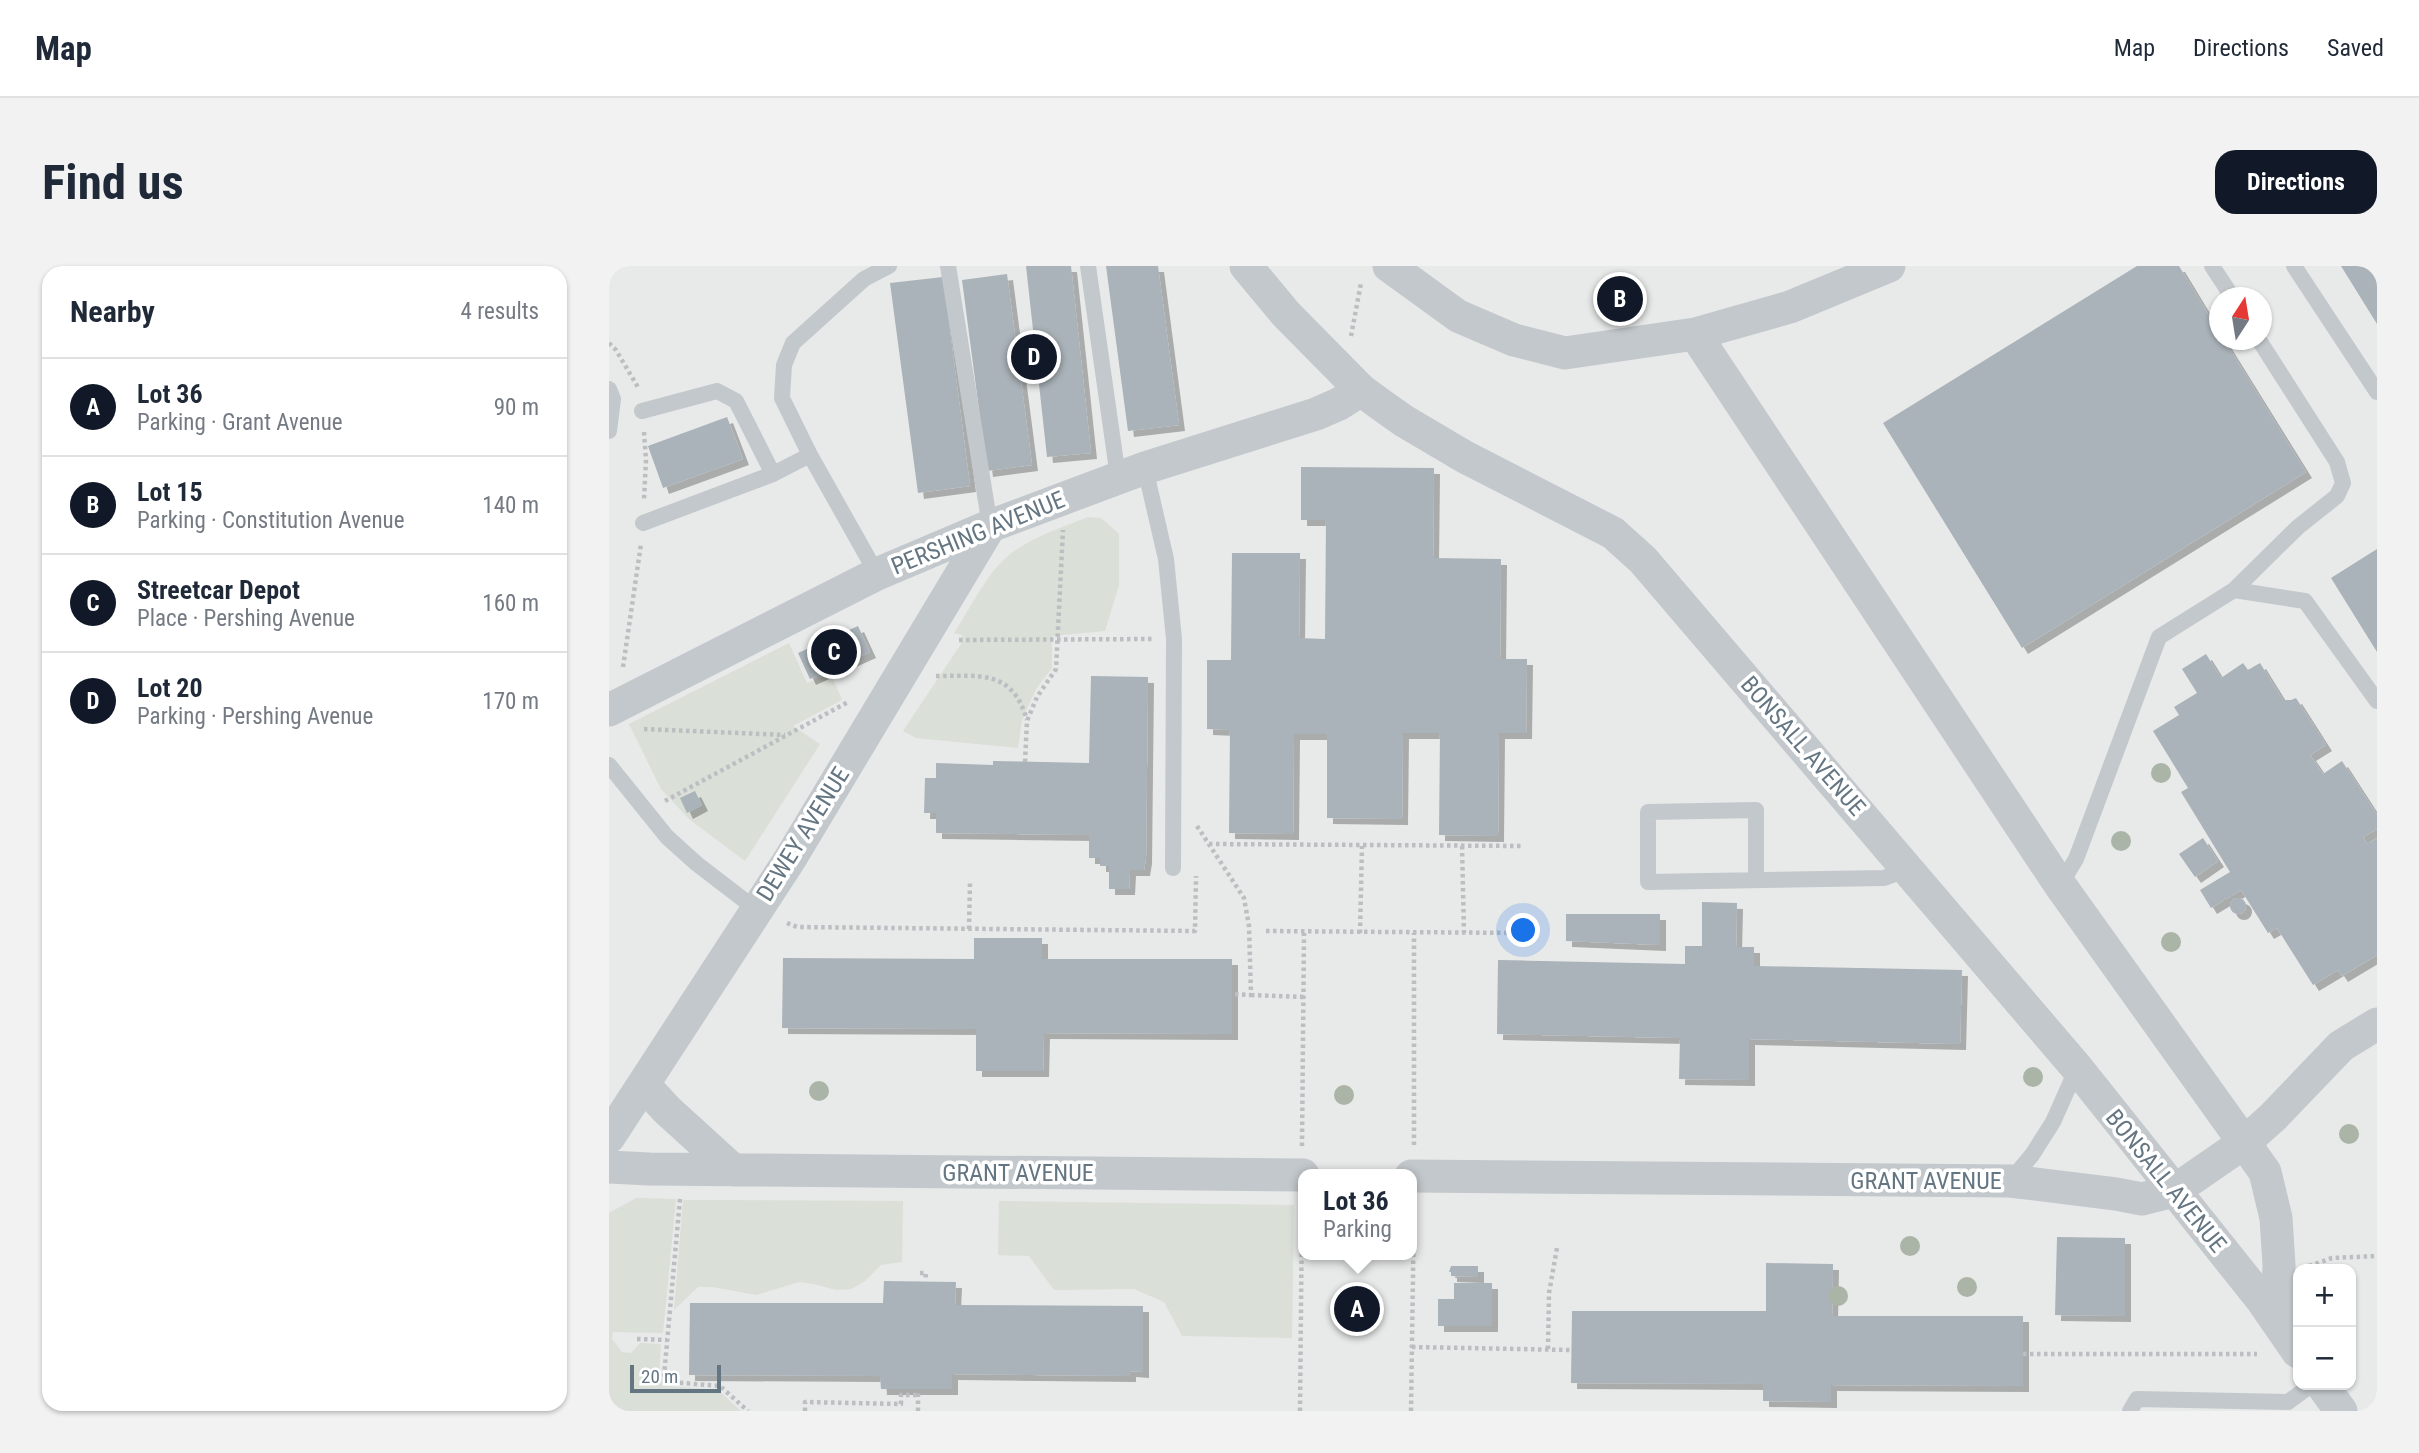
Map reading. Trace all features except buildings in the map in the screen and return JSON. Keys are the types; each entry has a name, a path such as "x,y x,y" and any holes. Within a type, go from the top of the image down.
{"street":[{"name":"BONSALL AVENUE","path":"1246,266 1286,314 1361,390 1404,421 1465,457 1613,533 1643,560 2077,1068 2293,1345"},
{"path":"1376,272 1458,316 1514,341 1565,354 1695,334 1790,307 1889,266"},
{"path":"1695,334 2060,885 2265,1172 2276,1218 2279,1265 2277,1321"},
{"name":"PERSHING AVENUE","path":"609,710 877,574 990,526 1131,472 1303,419 1339,404 1361,390"},
{"name":"DEWEY AVENUE","path":"609,1138 767,914 990,526"},
{"name":"GRANT AVENUE","path":"1417,1178 2010,1181 2143,1199 2174,1191 2245,1142 2273,1117 2341,1046 2377,1024"},
{"path":"644,1085 667,1110 733,1170"},
{"name":"GRANT AVENUE","path":"609,1167 733,1170 1303,1165"},
{"path":"2326,1390 2341,1411"}],"lane":[{"path":"877,574 810,456 782,398 784,365 793,343 865,279 889,266"},
{"path":"948,266 990,526"},
{"path":"1088,266 1131,472 1165,559 1174,639 1173,868"},
{"path":"2212,266 2225,287"},
{"path":"2294,266 2377,392"},
{"path":"2060,885 2076,859 2159,637 2234,590 2298,527 2337,496 2343,483 2337,462 2265,350"},
{"path":"609,389 613,399 609,431"},
{"path":"642,411 717,391 736,401 773,474"},
{"path":"643,523 773,474 810,456"},
{"path":"2234,590 2305,601 2377,701"},
{"path":"609,765 667,837 697,864 767,914"},
{"path":"1756,880 1756,810 1647,811 1649,882 1884,878 1908,869"},
{"path":"2010,1181 2032,1155 2053,1122 2077,1068"},
{"path":"2130,1411 2137,1399 2288,1402 2304,1390"}],"path":[{"path":"1350,339 1376,272"},
{"path":"1027,720 1037,697 1056,669 1064,498"},
{"path":"958,640 1174,639"},
{"path":"935,676 983,676 1012,688 1022,702 1027,720 1025,762"},
{"path":"646,812 847,701 852,705"},
{"path":"642,729 787,735"},
{"path":"1196,825 1244,898 1249,926 1251,995"},
{"path":"1209,844 1522,846"},
{"path":"1360,933 1362,846"},
{"path":"1462,846 1464,933"},
{"path":"969,929 970,883"},
{"path":"767,914 797,927 1195,931"},
{"path":"1266,931 1521,933"},
{"path":"1303,1165 1304,933"},
{"path":"1413,1169 1415,933"},
{"path":"1232,994 1304,997"},
{"path":"680,1195 664,1376 670,1382 720,1386 748,1411"},
{"path":"1548,1349 1549,1293 1556,1248"},
{"path":"2316,1264 2332,1258 2377,1256"},
{"path":"1300,1411 1301,1260"},
{"path":"1411,1411 1413,1260"},
{"path":"920,1273 926,1273 925,1281"},
{"path":"637,1339 667,1340"},
{"path":"1412,1348 1571,1350"},
{"path":"2024,1354 2257,1354"},
{"path":"805,1411 805,1402 901,1404 901,1395 918,1392 918,1411"}],"shaded area":[{"path":"609,266 2377,266 2377,1411 609,1411"},
{"path":"1088,517 1101,518 1119,534 1119,585 1105,631 1052,636 1052,668 1036,689 1022,720 1018,748 916,738 903,731 961,644 962,635 954,633 1000,563 1036,538"},
{"path":"789,643 807,683 831,674 842,700 793,726 820,744 745,861 689,819 661,789 629,724"},
{"path":"636,1198 676,1199 663,1333 613,1332 612,1339 622,1352 631,1353 640,1343 661,1344 659,1375 668,1386 718,1390 741,1411 609,1411 609,1213"},
{"path":"683,1200 903,1201 902,1262 881,1265 865,1281 851,1289 836,1290 799,1282 756,1295 698,1287 674,1310"},
{"path":"999,1201 1294,1205 1292,1338 1182,1336 1164,1302 1134,1289 1054,1290 1029,1256 998,1255"}],"place":[{"name":"Lot 15","path":"1620,299"},
{"name":"Lot 20","path":"1034,357"},
{"name":"Streetcar Depot","path":"834,652"},
{"name":"Lot 36","path":"1357,1309"}]}
